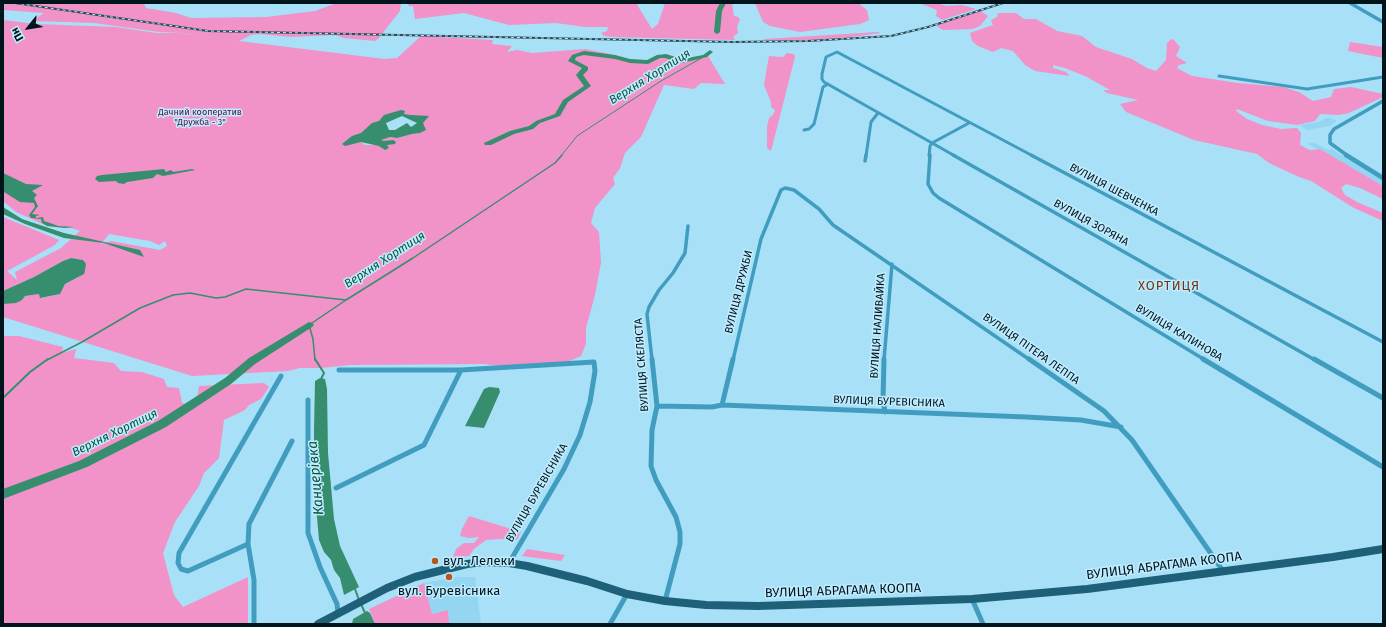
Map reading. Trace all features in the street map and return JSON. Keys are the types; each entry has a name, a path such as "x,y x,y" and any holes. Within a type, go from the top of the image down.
{"main road":[{"name":"ВУЛИЦЯ АБРАГАМА КООПА","path":"318,624 387,588 431,572 467,564 509,563 587,581 627,594 665,601 706,605 758,606 869,604 972,599 1088,589 1333,557 1383,549"}],"street":[{"path":"1350,3 1383,22"},
{"name":"ВУЛИЦЯ ШЕВЧЕНКА","path":"828,84 822,79 826,57 837,52 1383,342"},
{"path":"1219,76 1307,89 1383,77"},
{"path":"804,130 809,129 814,124 822,87 828,84"},
{"name":"ВУЛИЦЯ ЗОРЯНА","path":"828,84 1383,398"},
{"path":"1383,101 1338,126 1330,135 1329,140 1330,143 1337,149 1383,178"},
{"path":"865,161 871,122 878,113"},
{"path":"932,143 969,123"},
{"name":"ВУЛИЦЯ КАЛИНОВА","path":"932,143 930,146 928,184 933,193 939,198 1383,467"},
{"name":"ВУЛИЦЯ ПІТЕРА ЛЕППА","path":"785,188 796,191 819,209 832,224 1104,411 1132,440 1223,571"},
{"name":"ВУЛИЦЯ ДРУЖБИ","path":"722,405 761,239 781,190 785,188"},
{"name":"ВУЛИЦЯ СКЕЛЯСТА","path":"665,601 680,544 680,532 676,517 656,480 651,466 652,430 656,406 648,324 648,309 659,290 673,274 683,257 687,246 688,226"},
{"name":"ВУЛИЦЯ НАЛИВАЙКА","path":"885,412 883,400 883,377 892,264"},
{"name":"ВУЛИЦЯ БУРЕВІСНИКА","path":"460,370 594,362 595,371 590,402 580,435 564,469 509,563"},
{"path":"336,488 424,445 460,370 338,370"},
{"path":"248,544 188,571 181,569 178,564 179,553 281,376"},
{"path":"308,400 308,533 320,567 337,604 338,613"},
{"name":"ВУЛИЦЯ БУРЕВІСНИКА","path":"656,406 712,407 722,405 1041,418 1081,420 1121,427"},
{"path":"254,624 254,580 248,544 249,524 292,441"},
{"path":"610,624 627,594"},
{"path":"972,599 983,624"}],"shaded area":[{"path":"401,110 405,111 404,114 429,116 423,123 426,130 420,133 397,138 390,137 381,140 393,140 396,142 395,144 387,145 389,148 385,150 379,146 361,142 345,146 342,144 352,136 361,133 372,123 379,121 384,115","holes":["402,116 417,123 411,127 407,123 395,130 389,130 386,123"]},
{"path":"1328,117 1337,121 1330,126 1307,130 1300,125 1319,122"},
{"path":"1313,142 1328,150 1332,149 1383,180 1383,186 1320,149 1308,144"},
{"path":"164,169 166,172 171,170 173,172 192,169 195,170 163,176 157,174 153,178 127,182 124,184 116,181 99,182 95,179 97,176 102,175"},
{"path":"3,173 26,184 43,185 32,191 37,195 34,198 38,206 32,214 40,215 36,216 36,218 43,217 44,221 58,226 74,227 65,228 47,226 42,223 41,219 31,218 29,215 35,207 34,203 20,202 4,192"},
{"path":"3,207 22,219 64,233 140,250 144,257 104,243 64,238 25,224 3,214"},
{"path":"71,258 83,260 86,264 84,274 65,284 60,294 40,298 39,294 25,296 22,300 16,303 3,304 3,291"},
{"path":"320,378 325,379 327,389 328,453 334,519 340,546 359,587 344,595 340,578 334,570 331,560 324,552 319,540 315,495 319,473 314,461 314,430 315,381"},
{"path":"489,387 499,388 500,392 484,428 465,426 484,389"},
{"path":"456,577 475,577 481,624 449,624 448,610 432,614 424,583"},
{"path":"367,611 370,613 375,624 352,624 353,619"}],"green space":[{"name":"Дачний кооператив \"Дружба - 3\"","path":"5,3 144,3 146,8 176,13 191,18 266,17 315,11 337,3 401,3 400,11 375,41 344,38 335,35 291,37 259,34 251,35 239,41 385,59 397,58 421,36 493,40 492,44 512,46 507,52 517,50 532,53 585,49 611,54 615,57 630,61 648,62 659,56 666,56 682,61 708,56 725,84 701,83 694,89 664,85 641,137 625,153 620,168 613,178 615,184 595,208 591,223 599,232 601,263 595,295 586,328 586,344 581,356 563,364 500,366 484,364 350,365 321,368 300,368 288,371 192,376 3,317 3,304 22,300 25,296 39,294 41,298 60,294 65,284 79,277 83,260 71,258 63,261 34,277 3,291 3,217 59,240 55,245 7,271 17,280 15,272 61,248 80,231 72,228 45,225 16,212 3,201 3,20 36,24 116,27 157,33 180,33 215,38 182,33 159,32 94,23 32,21 44,13 3,10 3,5","holes":["402,114 412,115 425,130 420,133 397,138 390,137 380,140 384,142 393,140 387,145 365,145 361,142 350,143 361,133","109,234 150,241 159,245 165,241 167,246 160,250 111,241 101,244"]},
{"path":"407,3 636,3 652,29 658,24 665,3 732,3 734,16 738,17 740,20 737,26 738,33 733,37 735,40 613,37 604,36 601,33 607,31 608,27 585,27 556,23 509,25 464,13 415,19 413,6 409,6"},
{"path":"755,3 858,3 867,10 869,20 860,24 800,32 770,26 763,22"},
{"path":"919,3 936,3 947,6 962,5 976,9 942,20 936,16 937,10"},
{"path":"981,11 988,16 980,26 973,29 943,30 938,27 937,24"},
{"path":"998,13 1016,13 1024,19 1036,19 1057,31 1082,36 1096,47 1132,59 1147,68 1156,71 1166,60 1167,43 1171,39 1174,40 1180,47 1176,56 1187,63 1179,65 1177,68 1192,76 1238,83 1283,87 1299,92 1313,101 1331,97 1334,89 1351,87 1383,94 1383,97 1349,113 1339,115 1320,114 1315,121 1297,125 1268,121 1237,109 1236,111 1247,119 1262,125 1281,129 1297,128 1301,133 1300,145 1310,150 1320,149 1383,186 1383,199 1360,188 1346,184 1341,188 1345,195 1383,213 1383,221 1354,208 1311,181 1269,163 1257,154 1194,140 1126,112 1120,104 1138,100 1107,93 1103,90 1110,90 1087,77 1053,65 1053,68 1066,72 1070,76 1035,71 1025,65 1013,51 1001,48 993,52 978,46 972,41 970,33 993,25 991,20 997,17"},
{"path":"880,33 810,40 763,40 764,39"},
{"path":"1350,42 1383,47 1383,58 1348,51"},
{"path":"787,53 794,54 795,57 771,151 767,148 767,127 769,118 773,115 775,110 771,107 771,102 764,85 769,56 783,57"},
{"path":"3,336 19,336 63,347 62,353 76,349 74,358 114,363 121,371 142,372 164,379 167,387 179,388 182,403 188,404 197,398 199,386 264,383 269,387 261,399 249,405 245,410 224,420 219,458 204,473 199,486 175,522 163,553 174,595 183,607 248,577 248,624 3,624"},
{"path":"469,516 521,532 517,540 486,540 474,549 469,556 453,557 456,549 464,543 474,543 479,537 469,538 460,536"},
{"path":"527,549 565,555 561,561 522,556"},
{"path":"424,583 432,614 448,610 449,624 375,624 369,609"}],"waterway":[{"name":"Верхня Хортиця","path":"717,32 719,11 723,3"},
{"name":"Верхня Хортиця","path":"488,143 512,132 531,128 538,122 558,115 565,101 588,86 579,75 585,70 585,67 571,61 574,56 584,53 615,57 630,61 648,62 659,56 666,56 682,61 705,56 710,52"},
{"name":"Верхня Хортиця","path":"561,156 577,136 661,81 705,56"},
{"name":"Верхня Хортиця","path":"346,300 413,258 555,163 562,155"},
{"name":"Верхня Хортиця","path":"47,360 82,342 140,308 173,295 190,293 216,298 225,297 246,289 346,300"},
{"path":"315,360 313,339 309,325 346,300"},
{"name":"Верхня Хортиця","path":"3,494 83,464 162,424 228,381 252,361 309,325"},
{"name":"Верхня Хортиця","path":"3,398 30,372 48,359"},
{"name":"Канцерівка","path":"315,359 324,373 321,379"},
{"name":"Канцерівка","path":"355,589 359,600"},
{"name":"Канцерівка","path":"361,604 365,613"}],"railway":[{"path":"15,3 208,31 733,42 808,41 891,36 928,27 1003,3"}],"place":[{"name":"вул. Лелеки","path":"435,561"},
{"name":"вул. Буревісника","path":"449,577"}],"district":[{"name":"ХОРТИЦЯ","path":"1169,286"}]}
